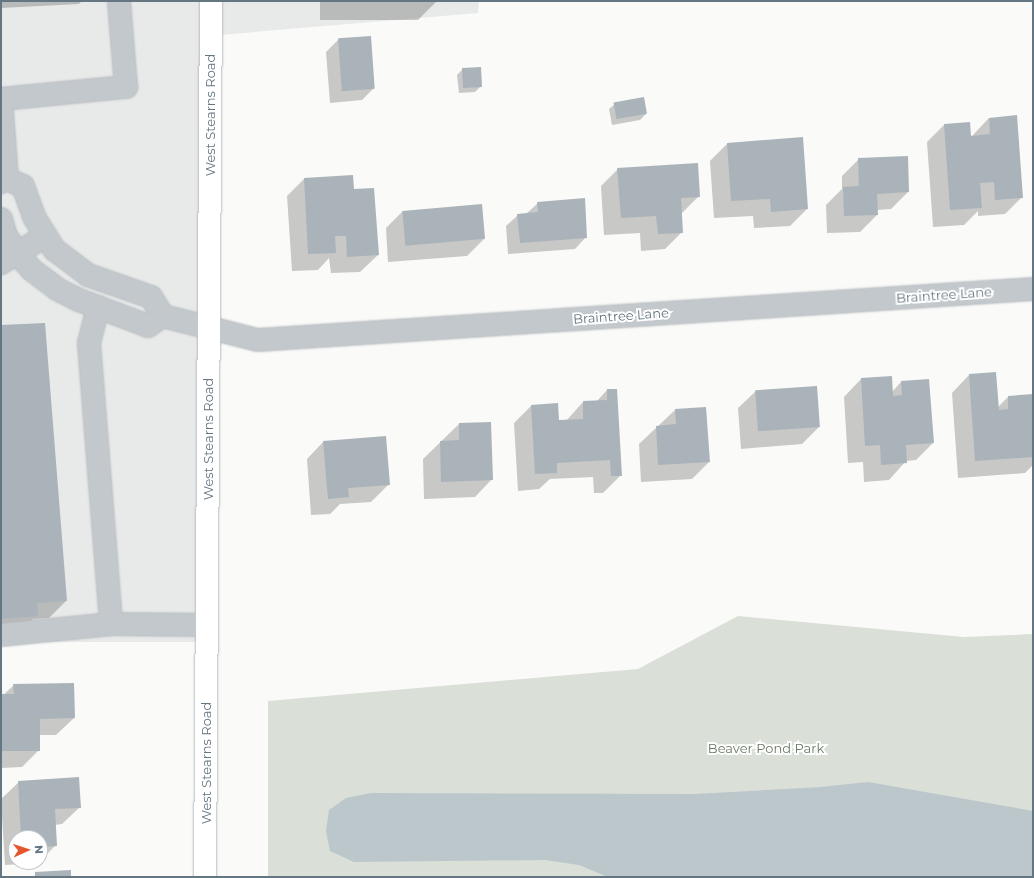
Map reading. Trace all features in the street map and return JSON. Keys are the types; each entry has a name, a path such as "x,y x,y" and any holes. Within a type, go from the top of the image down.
{"main road":[{"name":"West Stearns Road","path":"205,877 211,1"}],"street":[{"path":"9,258 32,270 57,289 98,307 148,326 163,316 151,297 88,275 55,250 34,217 23,186 4,181 1,99 126,87 119,1"},
{"path":"1,219 6,236 9,258"},
{"path":"9,258 45,236"},
{"name":"Braintree Lane","path":"163,316 258,340 1033,289"},
{"path":"98,307 89,343 111,624"},
{"path":"1,635 111,624 207,625"}],"shaded area":[{"path":"1,1 201,1 201,642 1,642"},
{"path":"220,1 479,1 478,13 220,35"},
{"path":"868,782 1033,811 1033,877 608,877 579,865 545,860 354,862 330,851 326,831 329,810 346,798 371,793 695,794 821,787"}],"green space":[{"name":"Beaver Pond Park","path":"738,616 964,637 1033,634 1033,877 268,877 268,701 638,669"}],"building":[{"path":"371,36 375,89 342,91 338,38"},
{"path":"481,67 482,87 463,88 462,68"},
{"path":"644,97 647,114 616,119 613,102"},
{"path":"1017,115 1023,198 995,200 994,182 980,183 982,208 950,210 944,124 970,122 971,136 990,134 989,118"},
{"path":"803,137 808,209 771,212 770,199 731,201 727,143"},
{"path":"908,156 909,192 877,194 878,215 844,216 843,187 859,186 858,158"},
{"path":"698,163 700,197 681,198 683,233 658,234 656,216 621,218 617,168"},
{"path":"353,175 354,189 374,188 379,255 347,257 346,236 335,236 336,253 308,254 304,178"},
{"path":"585,198 587,238 520,243 517,214 538,212 537,202"},
{"path":"482,204 485,239 405,246 402,211"},
{"path":"45,323 67,601 37,603 38,616 1,619 1,325"},
{"path":"996,372 999,410 1008,409 1008,396 1033,394 1033,457 975,461 969,374"},
{"path":"892,376 893,396 902,395 901,381 929,379 934,443 906,445 907,463 881,465 880,445 865,446 861,378"},
{"path":"817,386 820,427 758,431 755,390"},
{"path":"607,389 617,389 622,476 611,476 610,460 557,463 557,473 535,474 531,405 558,403 559,420 583,419 583,401 607,400"},
{"path":"706,407 710,462 658,465 656,426 676,424 675,409"},
{"path":"491,422 493,480 441,482 440,441 459,440 459,423"},
{"path":"386,436 390,485 348,488 349,497 328,499 323,441"},
{"path":"74,683 75,718 40,719 40,751 1,751 2,694 14,694 13,684"},
{"path":"79,777 81,808 55,809 57,846 48,847 48,830 21,830 18,781"},
{"path":"71,870 71,877 35,877 35,872"}]}
